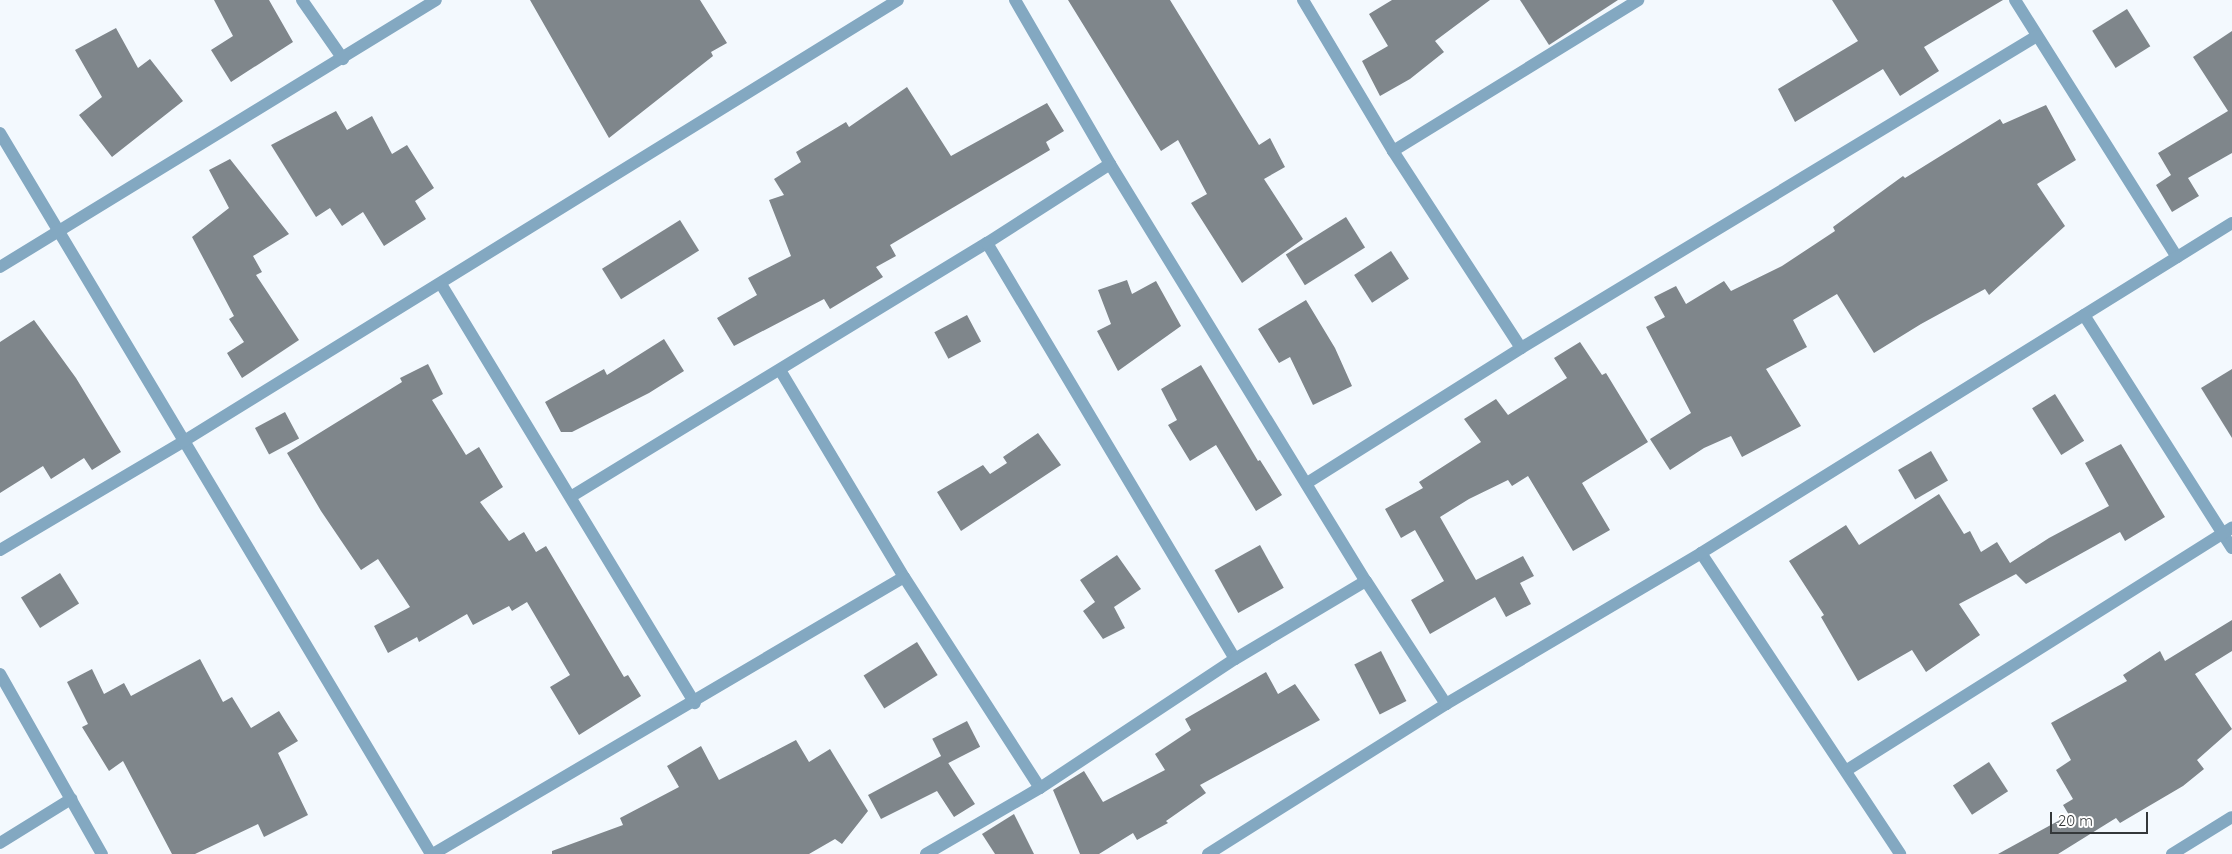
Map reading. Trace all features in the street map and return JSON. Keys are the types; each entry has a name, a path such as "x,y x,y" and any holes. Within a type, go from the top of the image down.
{"street":[{"path":"302,0 343,60"},
{"path":"0,267 60,233 343,60 436,0"},
{"path":"0,550 184,442 898,0"},
{"path":"1015,0 1110,164 1366,581 1446,704"},
{"path":"1302,0 1393,151 1521,348"},
{"path":"1393,151 1638,0"},
{"path":"2015,0 2177,257"},
{"path":"1307,483 1521,348 2037,36"},
{"path":"0,133 432,854 695,702 904,577"},
{"path":"572,496 988,243 1110,164"},
{"path":"1208,854 1446,704 1701,553 2232,223"},
{"path":"988,243 1235,659"},
{"path":"441,284 572,496 695,702"},
{"path":"2084,315 2228,531 2232,548"},
{"path":"780,370 904,577 1040,788"},
{"path":"1847,770 2228,531"},
{"path":"1701,553 1847,770 1900,854"},
{"path":"926,854 1040,788 1235,659 1366,581"},
{"path":"0,674 102,854"},
{"path":"0,843 71,799"},
{"path":"2172,854 2232,817"}],"building":[{"path":"214,0 269,0 293,42 231,82 211,50 233,36"},
{"path":"530,0 700,0 727,43 711,52 713,56 609,138"},
{"path":"1068,0 1170,0 1259,145 1270,138 1285,167 1264,179 1303,239 1242,283 1191,203 1207,194 1178,140 1161,151"},
{"path":"1392,0 1490,0 1435,41 1444,52 1410,79 1380,96 1362,61 1388,46 1369,14"},
{"path":"1520,0 1618,0 1549,45"},
{"path":"1832,0 2003,0 1924,47 1939,71 1900,96 1883,69 1795,122 1778,89 1858,41"},
{"path":"2127,9 2150,46 2116,68 2092,31"},
{"path":"116,28 138,68 150,59 183,101 112,157 79,115 102,97 75,50"},
{"path":"2232,31 2232,153 2188,178 2199,196 2172,212 2156,185 2171,175 2158,153 2228,111 2193,57"},
{"path":"907,87 951,156 1047,103 1064,131 1046,142 1050,150 890,245 896,256 876,267 883,277 830,309 824,299 734,346 717,318 757,295 748,278 791,256 769,200 784,195 774,179 801,162 796,152 846,122 849,127"},
{"path":"2046,105 2076,160 2037,184 2065,226 1989,295 1985,289 1921,324 1874,353 1837,294 1793,320 1807,347 1766,369 1801,426 1742,457 1731,436 1704,448 1670,470 1650,439 1691,413 1646,327 1665,317 1654,297 1676,286 1686,304 1724,281 1731,291 1782,266 1835,231 1833,227 1903,176 1905,178 2000,119 2003,124"},
{"path":"336,111 347,130 372,116 392,154 407,145 434,188 415,201 426,219 384,246 363,212 342,226 330,208 316,217 271,145"},
{"path":"230,159 289,234 253,256 262,272 256,275 299,340 242,378 227,353 244,342 229,319 234,316 192,237 229,208 209,170"},
{"path":"1346,217 1365,248 1305,285 1286,255"},
{"path":"680,220 699,251 621,299 602,269"},
{"path":"1391,251 1409,279 1372,303 1354,275"},
{"path":"1127,280 1132,294 1156,281 1181,326 1118,371 1097,331 1111,324 1098,290"},
{"path":"1306,300 1335,348 1352,386 1313,405 1290,357 1279,363 1258,329"},
{"path":"967,315 981,341 948,359 934,332"},
{"path":"34,320 76,378 121,452 92,470 84,458 51,479 43,466 0,493 0,342"},
{"path":"664,339 684,371 649,393 572,432 561,432 545,402 604,369 607,375"},
{"path":"1580,342 1602,375 1606,373 1648,442 1582,483 1610,530 1573,551 1528,476 1512,486 1508,480 1469,499 1440,517 1476,580 1523,556 1534,576 1520,583 1531,604 1506,617 1495,597 1430,634 1411,600 1444,581 1415,530 1401,538 1385,509 1423,488 1419,482 1481,442 1464,419 1496,399 1508,415 1567,378 1554,358"},
{"path":"428,364 443,394 432,400 466,455 479,447 503,487 480,502 509,541 524,532 536,552 546,546 624,677 628,675 641,696 579,735 550,687 570,675 527,602 512,611 509,606 473,625 467,614 419,642 417,637 388,653 374,626 410,607 378,559 361,570 321,511 287,453 402,382 400,378"},
{"path":"1201,365 1258,461 1260,460 1282,495 1256,511 1216,445 1190,461 1168,425 1177,420 1161,389"},
{"path":"2232,369 2232,438 2201,388"},
{"path":"2055,394 2084,441 2061,455 2032,408"},
{"path":"285,412 299,438 269,454 255,428"},
{"path":"1038,433 1061,465 961,531 937,492 983,465 990,474 1007,463 1003,457"},
{"path":"2121,444 2165,517 2125,541 2120,532 2026,584 2016,574 1959,604 1980,635 1926,672 1912,650 1858,681 1821,617 1824,615 1789,561 1846,525 1859,545 1939,494 1964,534 1970,531 1981,552 1997,542 2010,563 2049,538 2109,506 2085,463"},
{"path":"1931,451 1948,480 1915,499 1898,470"},
{"path":"1260,545 1284,588 1238,613 1215,570"},
{"path":"1117,555 1141,589 1114,607 1125,628 1103,639 1083,611 1095,602 1080,580"},
{"path":"60,573 79,604 40,628 21,597"},
{"path":"2232,620 2232,651 2195,674 2232,729 2197,760 2204,769 2183,786 2120,823 2116,818 2058,854 1998,854 2069,815 2063,805 2073,799 2056,770 2071,760 2051,723 2127,681 2123,675 2160,651 2165,661"},
{"path":"917,642 938,675 884,708 864,675"},
{"path":"1381,651 1406,701 1380,715 1354,665"},
{"path":"200,659 223,702 232,697 251,728 279,711 298,741 278,753 308,815 264,837 258,824 195,854 172,854 123,761 109,771 82,727 88,724 67,682 92,669 104,694 124,683 131,696"},
{"path":"1266,672 1278,694 1295,684 1320,720 1200,785 1206,793 1166,821 1168,823 1137,840 1133,833 1099,854 1080,854 1053,790 1084,771 1103,802 1165,770 1155,754 1191,730 1185,719"},
{"path":"967,721 980,747 945,765 932,739"},
{"path":"796,740 809,762 830,749 868,811 842,844 835,839 809,854 552,854 552,851 623,825 620,818 679,787 667,766 701,746 719,780"},
{"path":"943,755 975,804 954,817 937,791 881,819 868,795"},
{"path":"1989,762 2008,791 1972,815 1953,785"},
{"path":"1014,814 1034,854 995,854 982,834"}]}
